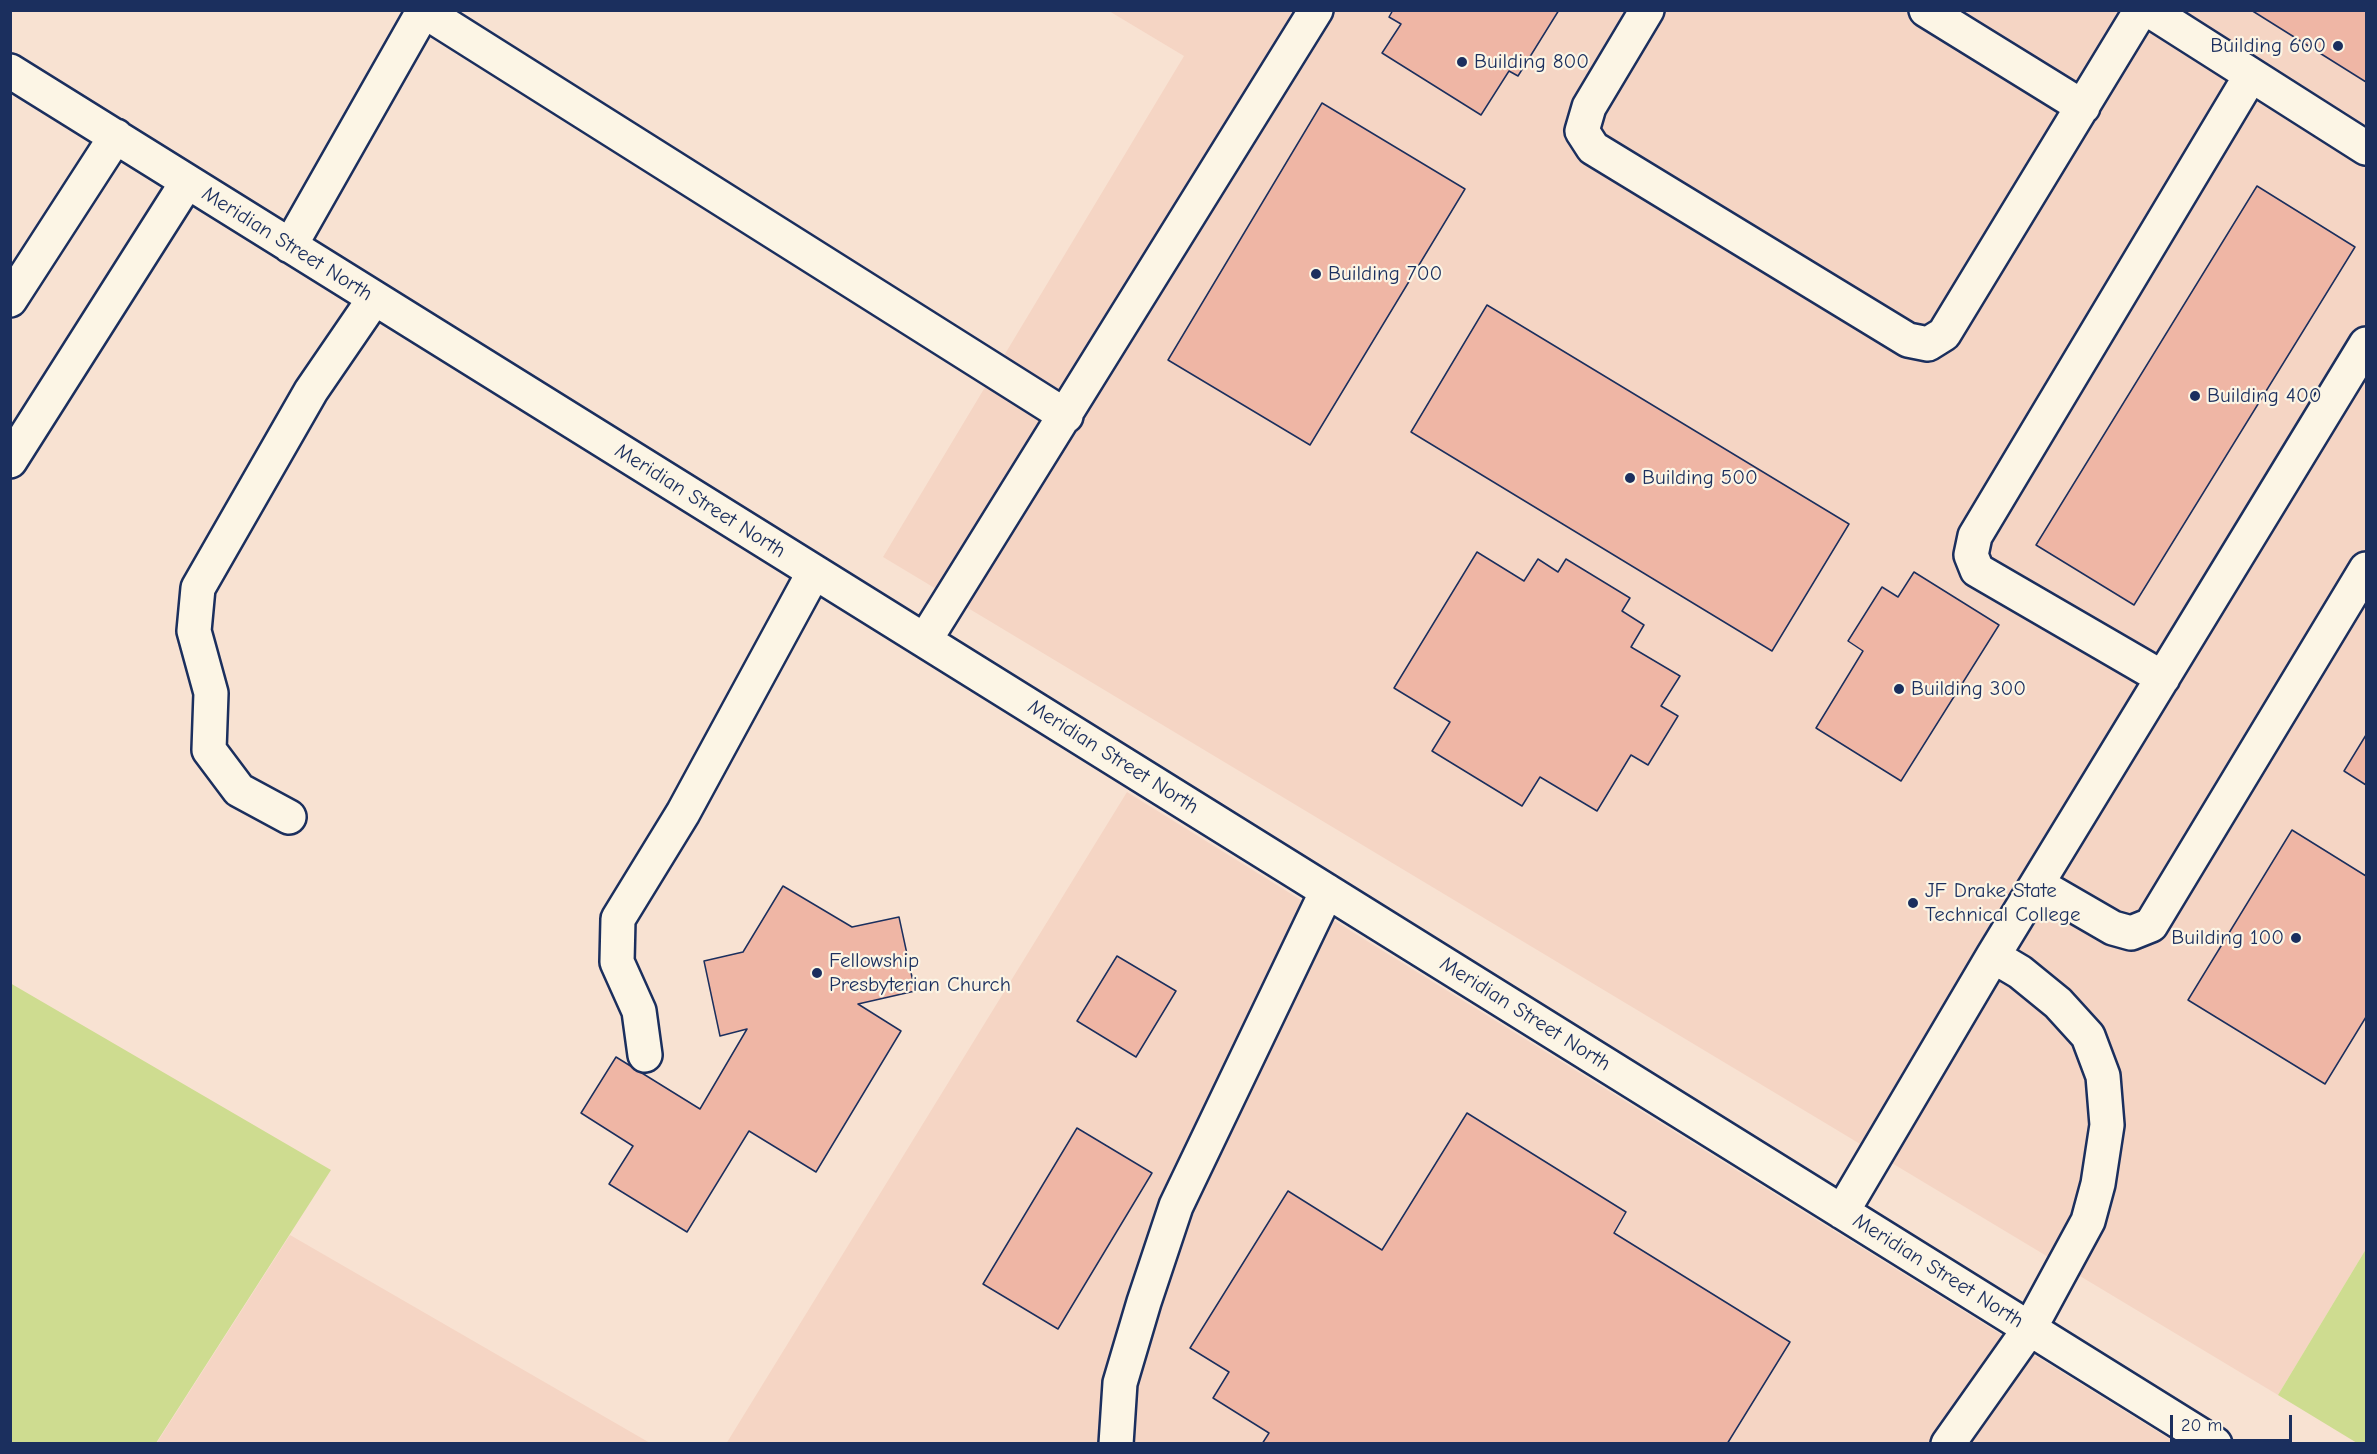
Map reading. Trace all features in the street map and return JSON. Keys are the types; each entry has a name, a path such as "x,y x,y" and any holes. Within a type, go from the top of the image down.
{"street":[{"path":"925,640 1316,10"},
{"path":"1647,10 1589,107 1582,131 1593,148 1908,340 1928,344 1944,333 2141,10"},
{"path":"1926,10 2083,108"},
{"path":"2149,10 2367,148"},
{"path":"290,246 424,11 1066,416"},
{"name":"Meridian Street North","path":"10,71 2215,1443"},
{"path":"2163,678 1977,570 1971,555 1974,536 2251,75"},
{"path":"10,300 116,136"},
{"path":"10,461 187,182"},
{"path":"289,817 239,790 209,750 211,693 195,631 198,588 311,391 374,299"},
{"path":"1842,1212 1993,956 2367,344"},
{"path":"2037,884 2113,928 2131,933 2151,925 2367,569"},
{"path":"645,1055 639,1011 617,962 618,919 683,813 814,572"},
{"path":"1116,1443 1120,1383 1176,1206 1327,891"},
{"path":"1948,1443 2030,1328 2088,1221 2098,1184 2107,1125 2103,1076 2088,1036 2058,1003 2020,972 1993,956"}],"shaded area":[{"name":"JF Drake State Technical College","path":"1109,11 2366,11 2366,1249 2278,1395 883,557 1184,56"},
{"path":"1127,792 2176,1443 726,1444"},
{"path":"290,1235 650,1443 156,1444"}],"green space":[{"path":"10,983 331,1170 156,1443 11,1443"},
{"path":"2366,1249 2366,1443 2357,1443 2278,1395"}],"building":[{"name":"Building 800","path":"1393,10 1559,10 1518,76 1509,71 1481,115 1382,53 1401,24 1389,17"},
{"name":"Building 600","path":"2251,10 2366,10 2366,82"},
{"name":"Building 700","path":"1322,103 1465,189 1310,445 1168,360"},
{"name":"Building 400","path":"2257,186 2355,247 2134,605 2036,545"},
{"name":"Building 500","path":"1487,305 1849,524 1772,651 1411,432"},
{"path":"1477,552 1524,581 1538,559 1558,572 1566,559 1630,598 1622,611 1644,625 1631,647 1680,676 1661,706 1678,716 1648,765 1631,755 1597,811 1540,777 1522,806 1432,751 1450,722 1394,688"},
{"name":"Building 300","path":"1914,572 1999,625 1901,781 1816,728 1863,651 1848,641 1882,587 1898,597"},
{"path":"2366,735 2366,785 2344,771"},
{"name":"Building 100","path":"2292,830 2366,876 2366,1017 2325,1084 2188,1000"},
{"path":"783,886 852,927 899,917 915,991 858,1004 901,1031 816,1172 749,1131 687,1232 609,1184 633,1146 581,1113 616,1057 700,1109 747,1029 720,1036 704,961 743,952"},
{"path":"1117,956 1176,991 1136,1057 1077,1021"},
{"path":"1467,1113 1626,1212 1614,1233 1790,1342 1727,1444 1262,1444 1269,1433 1213,1398 1229,1372 1190,1348 1288,1191 1382,1250"},
{"path":"1077,1128 1152,1173 1058,1329 983,1284"}],"place":[{"name":"Building 600","path":"2338,46"},
{"name":"Building 800","path":"1462,62"},
{"name":"Building 700","path":"1316,274"},
{"name":"Building 400","path":"2195,396"},
{"name":"Building 500","path":"1630,478"},
{"name":"Building 300","path":"1899,689"},
{"name":"JF Drake State Technical College","path":"1913,903"},
{"name":"Building 100","path":"2296,938"},
{"name":"Fellowship Presbyterian Church","path":"817,973"}]}
